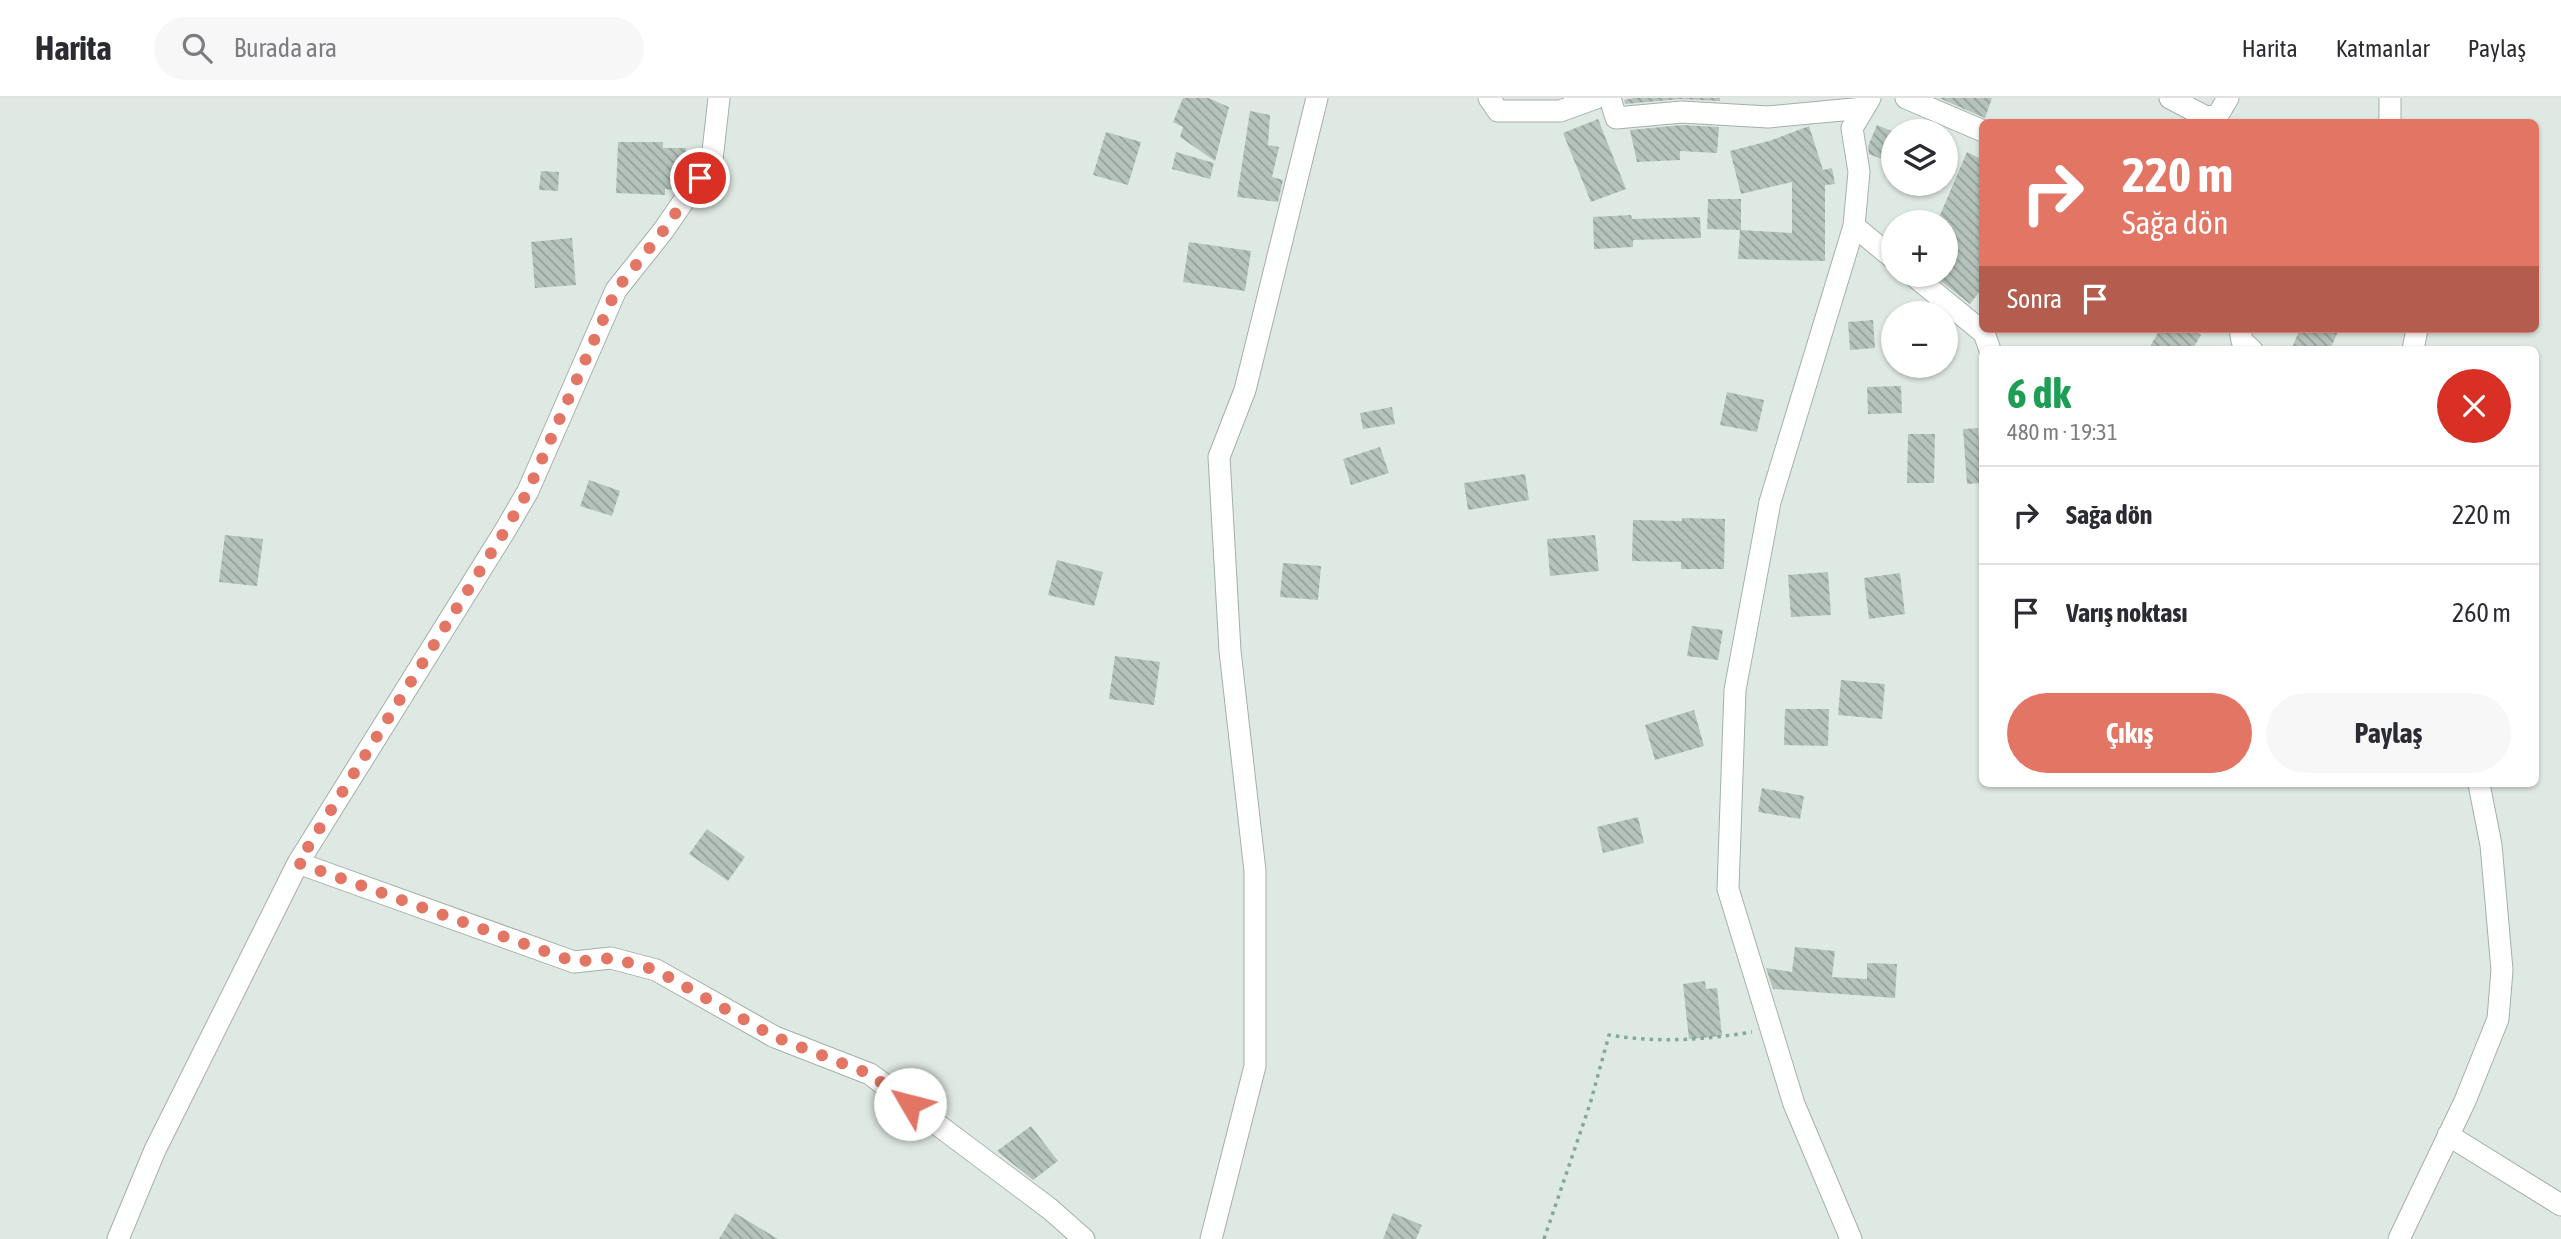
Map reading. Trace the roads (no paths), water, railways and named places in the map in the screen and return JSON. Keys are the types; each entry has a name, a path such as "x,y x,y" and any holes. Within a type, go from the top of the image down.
{"street":[{"path":"118,1239 155,1150 298,863 512,520 528,491 616,290 663,231 712,160 719,98"},
{"path":"1211,1239 1255,1066 1255,871 1230,651 1219,457 1245,390 1317,98"},
{"path":"1489,98 1498,111 1560,111 1596,98"},
{"path":"1610,98 1616,118 1682,112 1768,117 1867,103"},
{"path":"1906,98 1979,129"},
{"path":"2170,98 2206,117 2218,115 2228,98"},
{"path":"2390,98 2390,119"},
{"path":"1851,1239 1794,1104 1728,889 1735,690 1770,502 1854,226 1859,172 1852,128 1867,103"},
{"path":"1854,226 1881,248"},
{"path":"1928,287 1979,329"},
{"path":"2399,1239 2498,1019 2502,970 2491,845 2481,787"},
{"path":"298,863 575,962 611,958 656,970 775,1037 870,1074 1050,1209 1084,1239"},
{"path":"2448,1135 2561,1205"}]}
